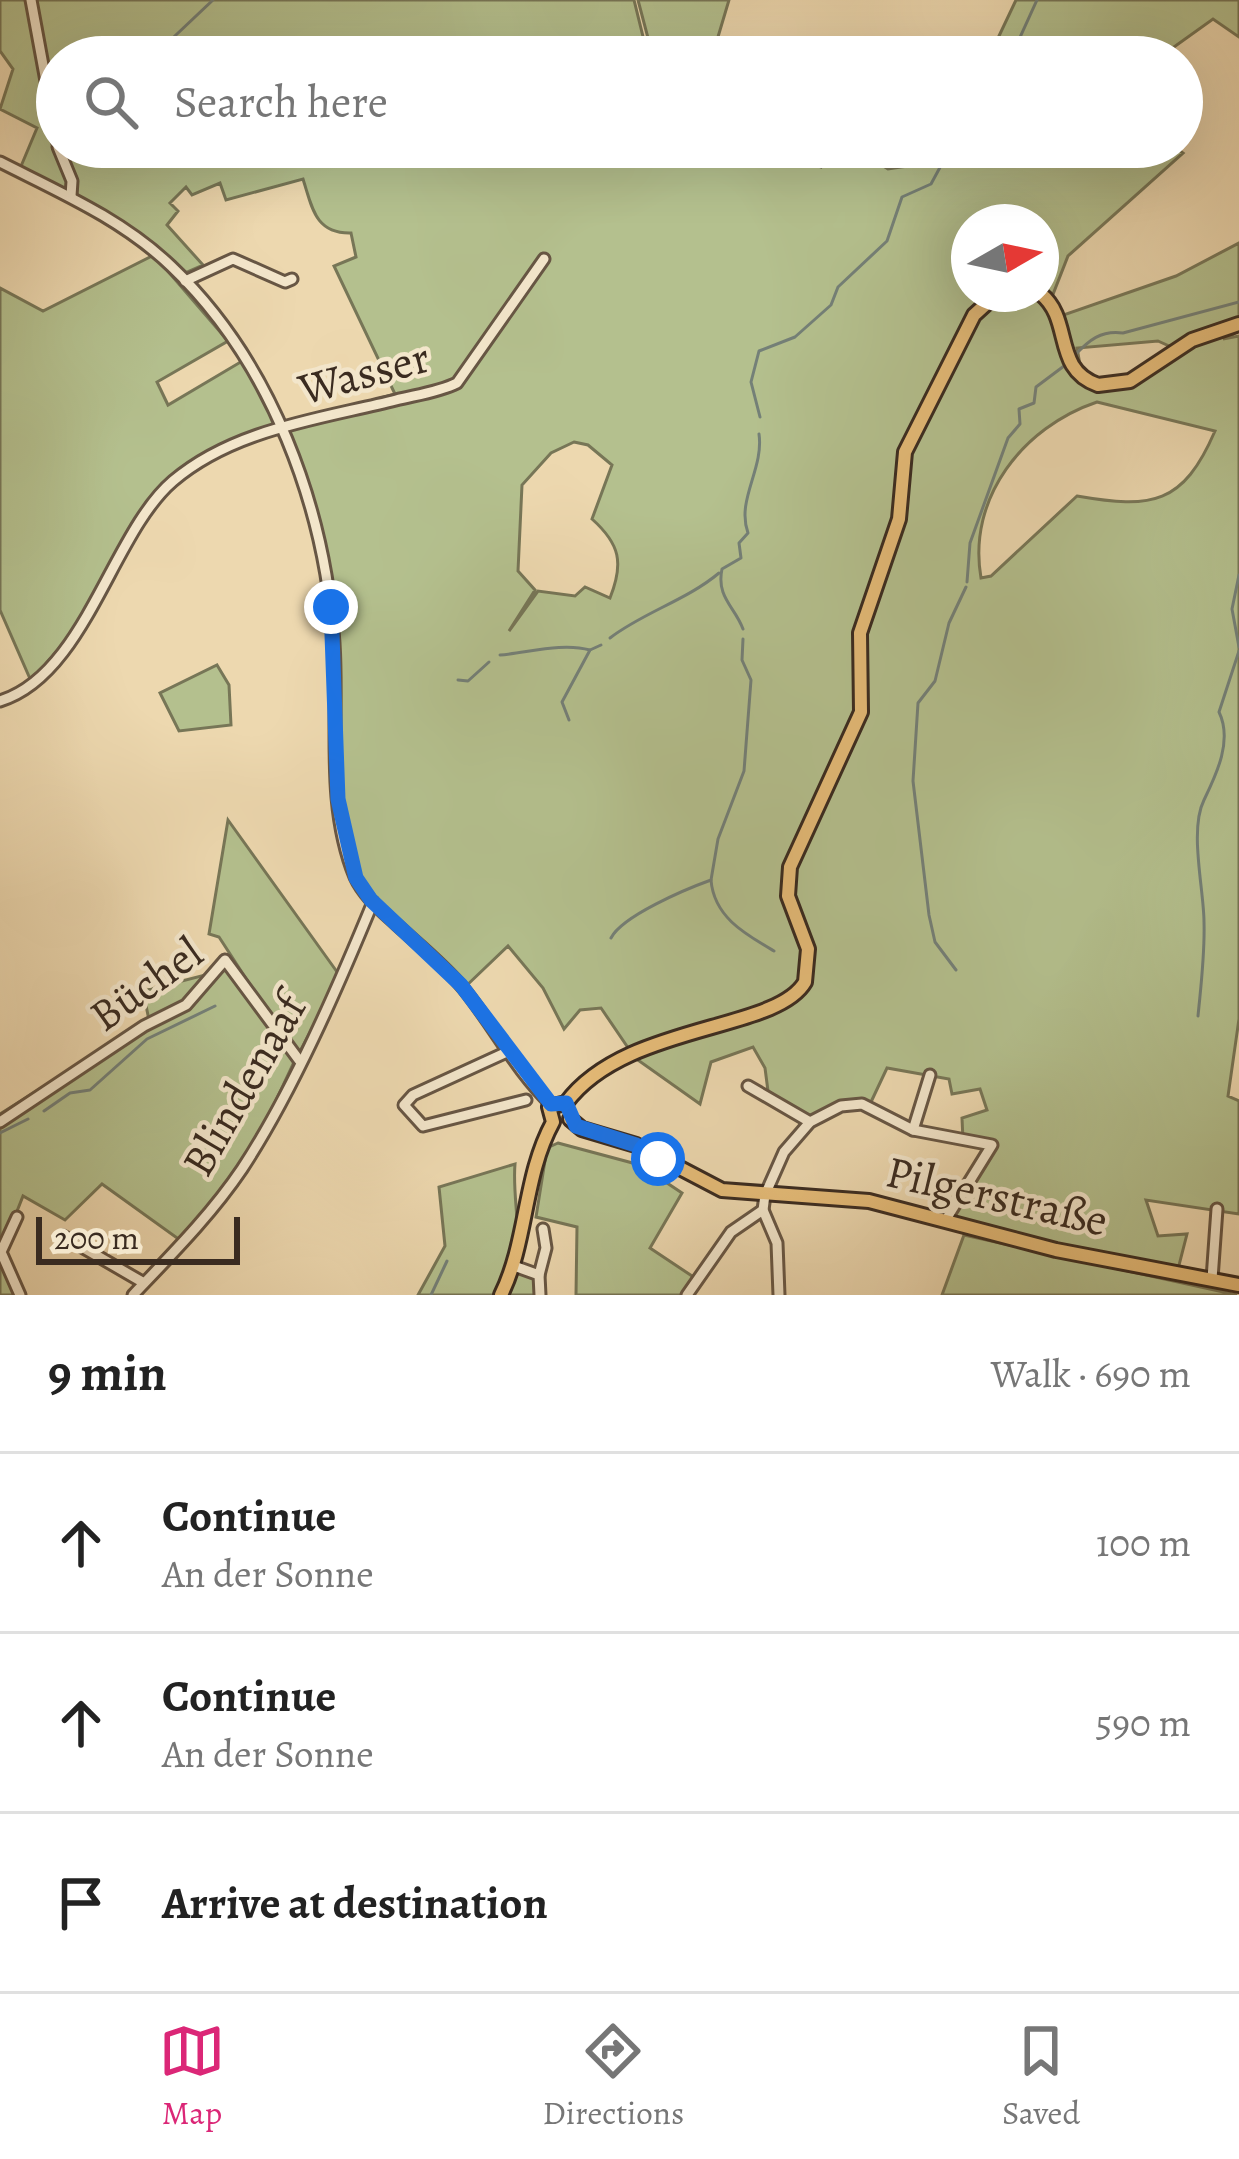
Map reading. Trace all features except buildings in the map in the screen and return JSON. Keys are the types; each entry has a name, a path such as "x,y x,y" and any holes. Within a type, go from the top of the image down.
{"main road":[{"path":"501,1295 514,1266 530,1180 553,1122 551,1104 566,1103 588,1077 621,1056 710,1024 779,1007 805,982 808,950 791,908 788,878 798,843 859,722 864,686 860,633 898,519 904,452 977,312"},
{"path":"1056,312 1069,364 1098,385 1130,381 1192,340 1239,324"},
{"path":"553,1122 570,1119 566,1103"},
{"name":"Pilgerstraße","path":"570,1119 582,1129 636,1145 693,1180 765,1195 869,1201 1056,1250 1239,1285"}],"street":[{"path":"31,0 38,36"},
{"path":"0,162 71,196 154,251 185,281 251,366 311,511 326,574 340,821 356,878 373,902 461,985 551,1104"},
{"path":"67,168 71,196"},
{"path":"185,281 233,259 285,281 292,279"},
{"name":"Wasser","path":"0,701 31,682 94,608 144,514 167,486 210,454 280,429 457,382 544,259"},
{"name":"Blindenaaf","path":"133,1295 241,1171 373,902"},
{"name":"Büchel","path":"0,1122 144,1025 186,1005 225,960 298,1060"},
{"path":"508,1051 413,1095 404,1105 423,1126 526,1100"},
{"path":"914,1130 930,1075"},
{"path":"748,1085 810,1122"},
{"path":"779,1295 775,1234 763,1210 765,1195 784,1152 810,1122 857,1104 914,1130 992,1144 945,1221"},
{"path":"1211,1279 1216,1208"},
{"path":"686,1295 731,1232 763,1210"},
{"path":"17,1217 2,1252 20,1295"},
{"path":"541,1295 543,1228"},
{"path":"63,1236 144,1283"},
{"path":"514,1266 538,1275"}],"green space":[{"path":"0,0 634,0 643,36 36,36 36,127 0,109 13,69 0,51"},
{"path":"638,0 729,0 718,36 647,36"},
{"path":"1016,0 1239,0 1239,37 1213,19 1189,36 999,36"},
{"path":"36,130 36,168 1166,168 1068,256 1059,279 1059,204 951,204 951,312 1055,312 1058,317 1176,276 1239,243 1239,331 1223,339 1239,336 1239,1019 1228,1096 1239,1101 1239,1214 1146,1200 1158,1236 1187,1234 1178,1269 1088,1254 955,1220 954,1211 991,1145 963,1140 962,1118 987,1110 980,1089 952,1094 949,1079 887,1068 871,1102 859,1100 809,1118 768,1091 765,1068 753,1047 711,1062 700,1104 635,1058 601,1008 580,1010 564,1029 543,988 508,946 464,988 359,885 341,821 334,646 318,537 280,429 210,454 151,504 94,608 31,681 0,610 0,288 43,311 154,255 228,341 157,382 168,405 244,360 255,381 263,378 286,424 395,394 334,266 356,257 351,233 322,224 303,179 226,200 220,183 192,195 186,187 170,203 178,211 167,225 203,265 187,272 194,281 185,281 125,230 19,171","holes":["1158,341 1169,346 1151,365 1108,382 1081,370 1077,348","1097,402 1215,431 1203,456 1177,488 1145,501 1077,496 991,576 981,578 979,548 992,494 1024,448 1070,413","574,442 588,445 612,465 592,519 609,537 617,555 610,598 585,587 575,596 538,591 509,631 535,590 518,571 522,485 551,453"]},
{"path":"217,665 229,685 231,725 179,731 160,693"},
{"path":"228,820 340,976 297,1057 219,937 209,934"},
{"path":"223,963 295,1060 251,1154 184,1243 102,1184 65,1220 23,1196 1,1252 20,1295 0,1295 0,1114 149,1020 143,991 217,972"},
{"path":"558,1143 640,1165 682,1193 650,1248 698,1280 687,1295 576,1295 577,1227 536,1217 547,1148"},
{"path":"515,1164 518,1241 514,1265 539,1275 540,1295 418,1295 445,1246 439,1187"},
{"path":"964,1235 1237,1295 942,1295"}],"waterway":[{"path":"175,36 213,0"},
{"path":"1021,36 1037,0"},
{"path":"760,417 751,382 759,351 795,337 831,305 838,287 887,241 902,197 931,184 940,168"},
{"path":"1074,356 1102,335 1239,302"},
{"path":"967,582 970,543 1008,438 1020,424 1019,409 1034,403 1036,387 1064,366"},
{"path":"743,629 721,579 722,569 741,558 739,543 748,533 745,509 758,460 759,434"},
{"path":"610,638 719,573"},
{"path":"1239,575 1232,609 1239,647"},
{"path":"956,970 935,942 913,781 918,703 935,681 949,623 966,587"},
{"path":"611,938 641,912 711,880 718,839 744,771 751,680 742,660 743,639"},
{"path":"569,720 562,702 590,650 601,645"},
{"path":"500,655 556,648 590,650"},
{"path":"1198,1016 1204,934 1198,827 1221,758 1224,734 1219,712 1239,651"},
{"path":"458,680 468,681 489,662"},
{"path":"711,880 725,914 774,951"},
{"path":"44,1111 70,1093 90,1090 147,1039 215,1006"},
{"path":"0,1133 28,1119"},
{"path":"431,1295 447,1261"}],"route":[{"path":"331,607 340,821 359,885 461,985 551,1104 559,1101 570,1106 570,1119 576,1126 636,1145 658,1159"}]}
